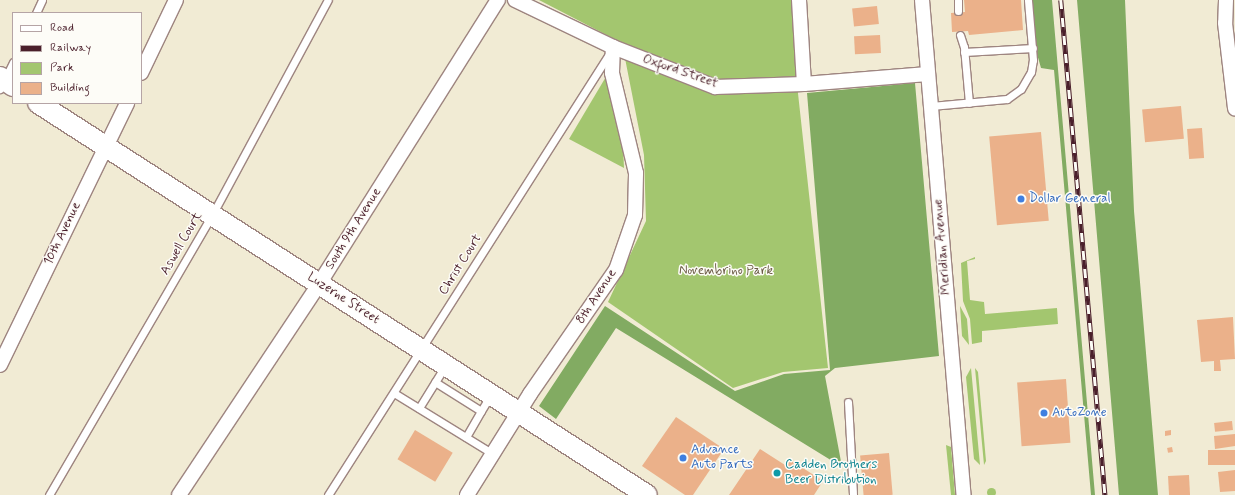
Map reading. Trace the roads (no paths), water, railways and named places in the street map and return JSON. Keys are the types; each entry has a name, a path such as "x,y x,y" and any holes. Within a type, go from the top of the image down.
{"street":[{"path":"142,71 176,0"},
{"name":"South 9th Avenue","path":"179,495 319,284 498,0"},
{"name":"Oxford Street","path":"515,0 613,47 715,87 804,84 928,74"},
{"path":"799,0 804,84"},
{"name":"Meridian Avenue","path":"922,0 964,495"},
{"path":"1226,0 1225,23 1235,108"},
{"name":"8th Avenue","path":"467,495 616,270 635,215 636,173 612,73 613,47"},
{"name":"Luzerne Street","path":"39,104 105,148 648,495"},
{"name":"10th Avenue","path":"0,364 126,104"}],"lane":[{"path":"36,12 42,0"},
{"name":"Aswell Court","path":"49,495 212,215 328,0"},
{"path":"958,0 958,10"},
{"path":"931,106 1002,100 1014,95 1026,82 1031,72 1033,48 1028,0"},
{"path":"960,35 964,52 968,103"},
{"name":"Christ Court","path":"328,495 422,350 613,47"},
{"path":"964,52 1033,48"},
{"path":"4,83 12,64"},
{"path":"419,408 446,365"},
{"path":"435,382 481,411"},
{"path":"394,393 493,454"},
{"path":"466,437 491,394"},
{"path":"848,402 853,495"}],"railway":[{"path":"1061,0 1105,495"}],"place":[{"name":"Dollar General","path":"1021,199"},
{"name":"AutoZone","path":"1044,413"},
{"name":"Advance Auto Parts","path":"683,458"},
{"name":"Cadden Brothers Beer Distribution","path":"777,473"}],"park label":[{"name":"Novembrino Park","path":"726,271"}]}
